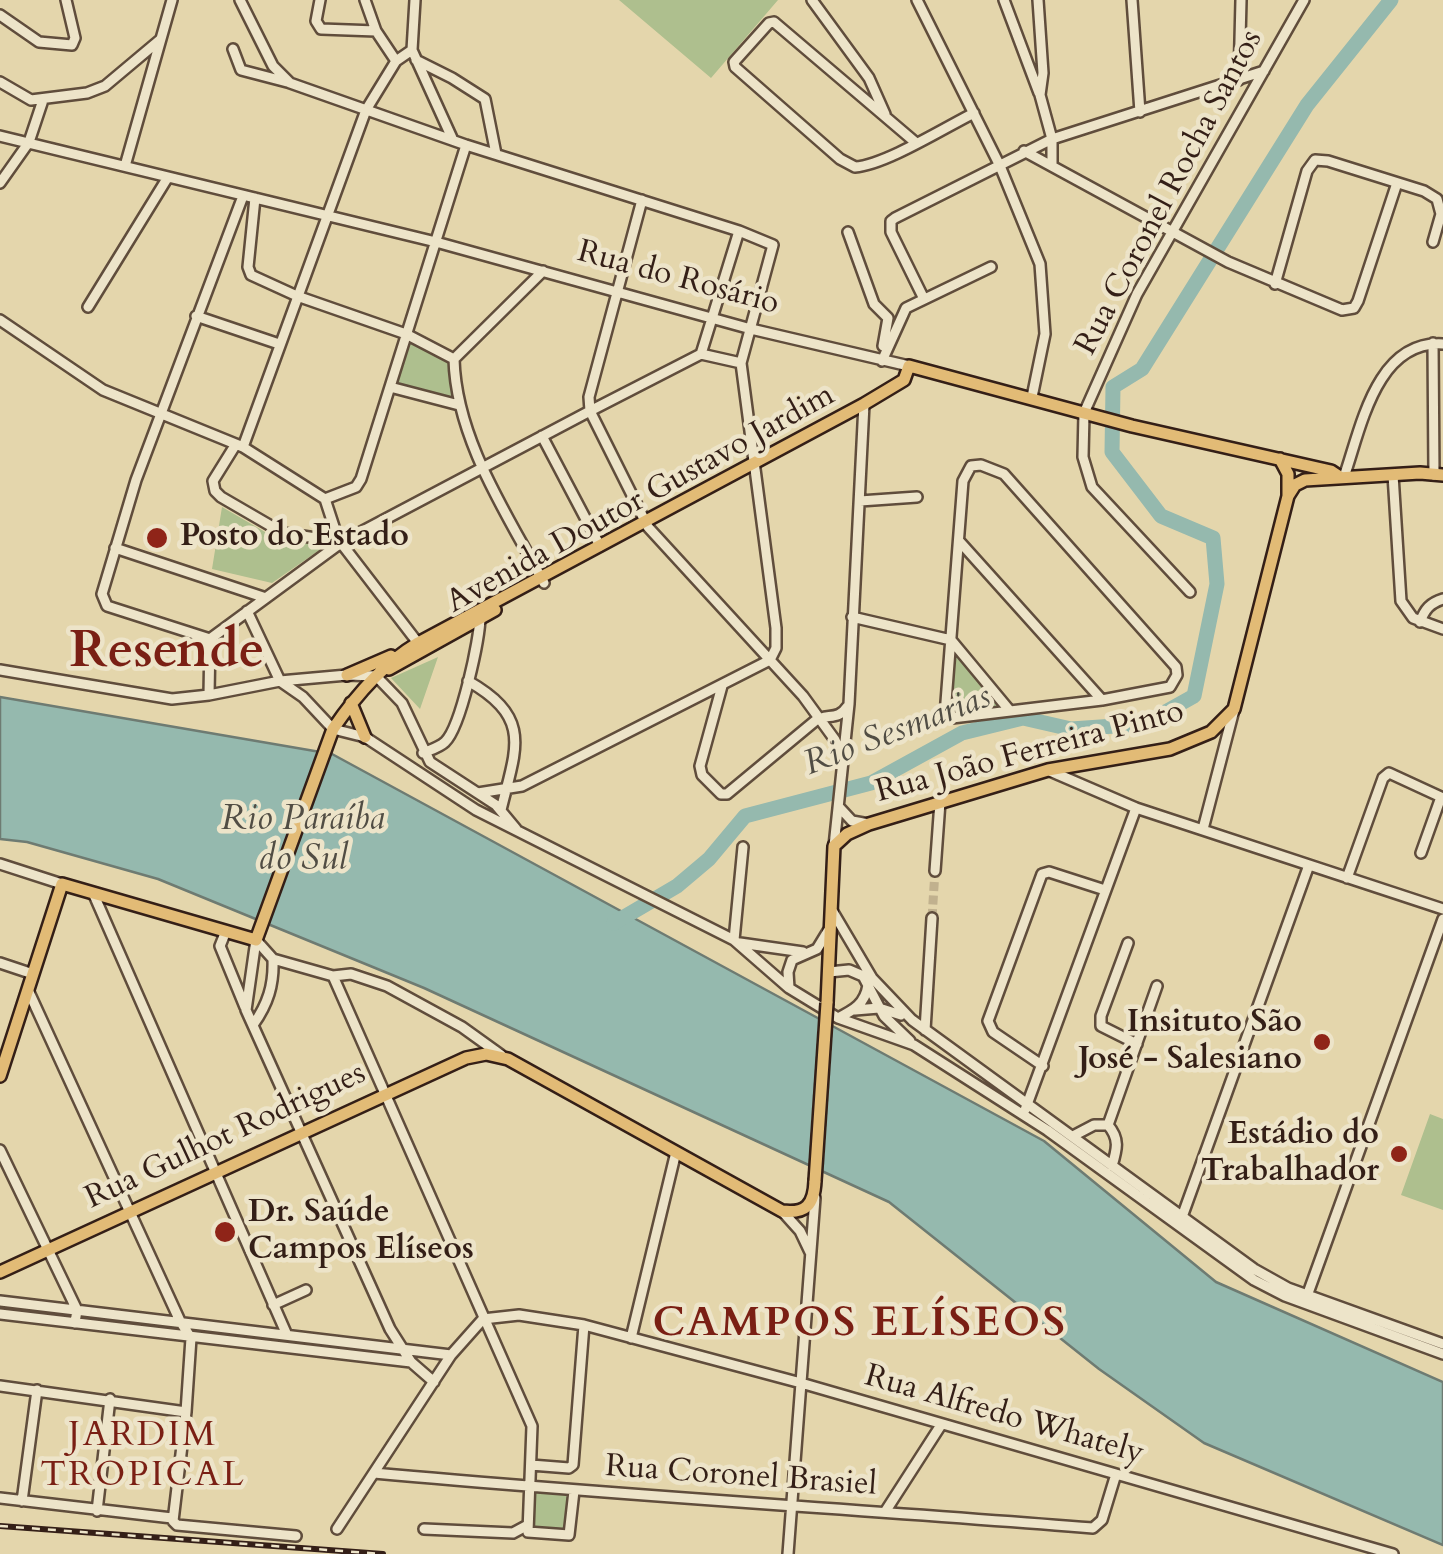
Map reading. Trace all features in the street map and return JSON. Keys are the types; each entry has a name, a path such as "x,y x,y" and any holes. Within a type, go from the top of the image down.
{"main road":[{"name":"Rua do Rosário","path":"909,366 1132,426 1331,471 1342,477"},
{"name":"Avenida Doutor Gustavo Jardim","path":"865,407 904,380 909,366"},
{"name":"Avenida Doutor Gustavo Jardim","path":"256,940 333,728 350,703 404,651 757,466 928,371"},
{"path":"1234,709 1288,496 1288,474 1280,459"},
{"path":"1288,496 1295,485 1305,480 1435,472"},
{"name":"Avenida Doutor Gustavo Jardim","path":"543,580 647,524"},
{"name":"Avenida Doutor Gustavo Jardim","path":"378,675 479,614"},
{"path":"347,675 404,651"},
{"path":"350,703 365,737"},
{"name":"Rua João Ferreira Pinto","path":"834,846 847,834 869,824 1048,770 1170,750 1211,732 1234,709"},
{"path":"508,1060 782,1211 804,1211 815,1187 834,846"},
{"path":"0,1076 62,884 256,940"},
{"name":"Rua Gulhot Rodrigues","path":"0,1272 477,1054 508,1060"}],"street":[{"path":"0,15 31,38 72,45 76,42 66,0"},
{"path":"125,166 172,0"},
{"path":"240,0 273,66 290,82"},
{"path":"320,0 316,21 321,28 376,30"},
{"path":"365,0 376,30 396,61"},
{"path":"414,0 414,55 452,138"},
{"path":"812,0 869,78 886,116"},
{"path":"917,0 1000,166 1032,240 1044,286 1045,334 1032,398"},
{"path":"1004,0 1040,96 1052,139 1052,166"},
{"path":"1038,0 1043,73 1040,96"},
{"path":"1132,0 1140,112"},
{"path":"1239,80 1242,0"},
{"name":"Rua Coronel Rocha Santos","path":"1088,414 1137,294 1304,0"},
{"path":"915,142 774,22 736,60 735,68 840,159 855,167 862,167 915,142 974,114"},
{"path":"0,82 26,98 44,100 87,93 105,86 161,39"},
{"path":"233,48 241,70 290,82 496,154 772,242 774,247 741,363 776,628 776,648 770,660 522,786 482,795"},
{"path":"342,542 287,535 222,496 214,487 214,478 239,446 366,110 396,61 414,55 485,99 496,154"},
{"path":"924,299 891,232 891,221 1052,139 1264,71"},
{"path":"0,183 29,142 44,100"},
{"name":"Rua do Rosário","path":"0,136 436,242 712,318 909,366"},
{"path":"325,499 356,486 361,479 466,144"},
{"path":"1024,151 1228,262 1342,310 1354,308 1397,184"},
{"path":"1274,284 1310,164 1315,160 1424,190 1438,199 1441,214 1433,242"},
{"path":"88,306 168,178"},
{"path":"210,639 107,606 102,594 160,414 243,196"},
{"path":"254,198 249,271 256,278 406,334 454,358"},
{"path":"642,200 589,397 590,411 647,524 820,717 843,763"},
{"path":"701,354 739,232"},
{"path":"848,232 874,304 888,318 882,357"},
{"path":"882,357 903,312 991,267"},
{"path":"454,358 543,271"},
{"path":"196,316 279,344"},
{"path":"0,320 103,390 239,446 325,499 332,527 418,643"},
{"path":"1342,477 1382,376 1415,346 1438,343 1435,472"},
{"path":"210,639 342,542 590,411 701,354 741,363"},
{"path":"454,358 459,405 483,467 543,580"},
{"path":"390,387 459,405"},
{"path":"834,846 849,704 865,407"},
{"path":"1088,414 1083,457 1092,487 1190,592"},
{"path":"542,436 600,546"},
{"path":"981,464 1004,474 1176,668 1177,675 1170,687 1102,700 952,718 944,711 951,640 966,472 981,464"},
{"path":"1393,475 1399,594 1406,612 1420,622 1443,628"},
{"path":"860,502 917,496"},
{"path":"960,542 1102,700"},
{"path":"115,548 266,598"},
{"path":"1420,622 1425,610 1443,598"},
{"path":"247,611 280,680 303,696 333,728 365,737 476,810 676,914 735,941 808,953"},
{"path":"423,753 448,739 468,681 479,614"},
{"path":"852,617 951,640 1010,711"},
{"path":"209,695 210,639"},
{"path":"0,670 164,698 209,695 280,680 378,675 402,703 423,753 434,765 501,810 517,831"},
{"path":"468,681 504,706 512,722 516,750 501,810"},
{"path":"722,686 700,766 702,775 721,794 727,794 820,717 836,717 849,704"},
{"path":"1203,828 1234,709"},
{"path":"1048,770 1136,808 1443,909"},
{"path":"1347,878 1383,778 1390,773 1440,797 1421,853"},
{"path":"476,810 483,806 482,795"},
{"path":"936,871 940,802"},
{"path":"839,804 852,821 869,824"},
{"path":"1025,1109 1136,808"},
{"path":"735,941 743,848"},
{"path":"0,864 62,884"},
{"path":"1182,1217 1308,865"},
{"path":"1043,1066 993,1032 988,1021 1042,874 1049,872 1105,890"},
{"path":"94,895 287,1335"},
{"path":"832,910 872,978 912,1020 1254,1280 1443,1354"},
{"path":"925,1030 932,918"},
{"path":"1306,1299 1443,918"},
{"path":"789,988 792,960 821,946 831,924"},
{"path":"226,931 220,946 246,1010 390,1329 411,1362 434,1382"},
{"path":"246,1010 256,940"},
{"path":"256,940 274,959 333,976 351,974 388,986 462,1027 508,1060"},
{"path":"735,941 789,988 838,1018 914,1045 1072,1136 1254,1269 1306,1299 1443,1344"},
{"path":"1128,943 1101,1016 1101,1026 1136,1044"},
{"path":"254,1025 268,999 274,959"},
{"path":"0,963 33,974"},
{"path":"829,972 856,971 868,983 892,1026 914,1045"},
{"path":"333,976 532,1426 526,1526 530,1533 569,1534 574,1491"},
{"path":"855,1010 864,1000 868,983"},
{"path":"1108,1124 1157,986"},
{"path":"28,990 191,1338 175,1521"},
{"path":"838,1018 855,1010 879,1008 912,1020"},
{"path":"1108,1124 1118,1146 1112,1166"},
{"path":"1072,1136 1094,1125 1108,1124"},
{"path":"0,1150 77,1310 75,1323"},
{"path":"631,1338 676,1152"},
{"path":"788,1554 815,1187"},
{"path":"782,1211 800,1231 811,1254"},
{"path":"274,1305 306,1290"},
{"path":"0,1301 452,1355"},
{"path":"0,1314 411,1362"},
{"name":"Rua Alfredo Whately","path":"483,1319 519,1315 631,1338 1393,1554"},
{"path":"337,1528 452,1355 483,1319"},
{"path":"531,1465 573,1465 584,1326"},
{"path":"0,1386 186,1412"},
{"path":"22,1501 38,1390"},
{"path":"98,1511 110,1399"},
{"path":"884,1512 941,1425"},
{"name":"Rua Coronel Brasiel","path":"374,1473 1094,1528 1102,1520 1116,1474"},
{"path":"0,1498 296,1536"},
{"path":"424,1529 512,1534 526,1526"}],"green space":[{"path":"619,0 778,0 711,78"},
{"path":"408,340 450,359 454,401 395,386"},
{"path":"222,507 279,540 316,544 321,549 272,583 212,569"},
{"path":"954,648 1006,710 948,714"},
{"path":"438,657 420,709 391,678"},
{"path":"1430,1114 1443,1119 1443,1210 1401,1195"},
{"path":"531,1490 571,1495 568,1534 529,1530"}],"water":[{"name":"Rio Paraíba do Sul","path":"0,697 332,754 1044,1141 1216,1282 1443,1382 1443,1545 1204,1443 1099,1369 889,1202 424,988 158,879 27,842 0,839"}],"waterway":[{"name":"Rio Sesmarias","path":"614,923 677,886 709,859 745,816 871,783 962,733 1023,718 1071,729 1144,724 1194,696 1217,584 1213,538 1161,516 1112,452 1113,387 1142,369 1307,105 1391,0"}],"tunnel":[{"path":"932,918 935,871"}],"railway":[{"path":"0,1526 383,1554"}],"place":[{"name":"Posto do Estado","path":"157,538"},
{"name":"Insituto São José - Salesiano","path":"1322,1042"},
{"name":"Estádio do Trabalhador","path":"1399,1154"},
{"name":"Dr. Saúde Campos Elíseos","path":"225,1232"}],"district":[{"name":"Resende","path":"167,654"},
{"name":"CAMPOS ELÍSEOS","path":"860,1325"},
{"name":"JARDIM TROPICAL","path":"143,1457"}]}
